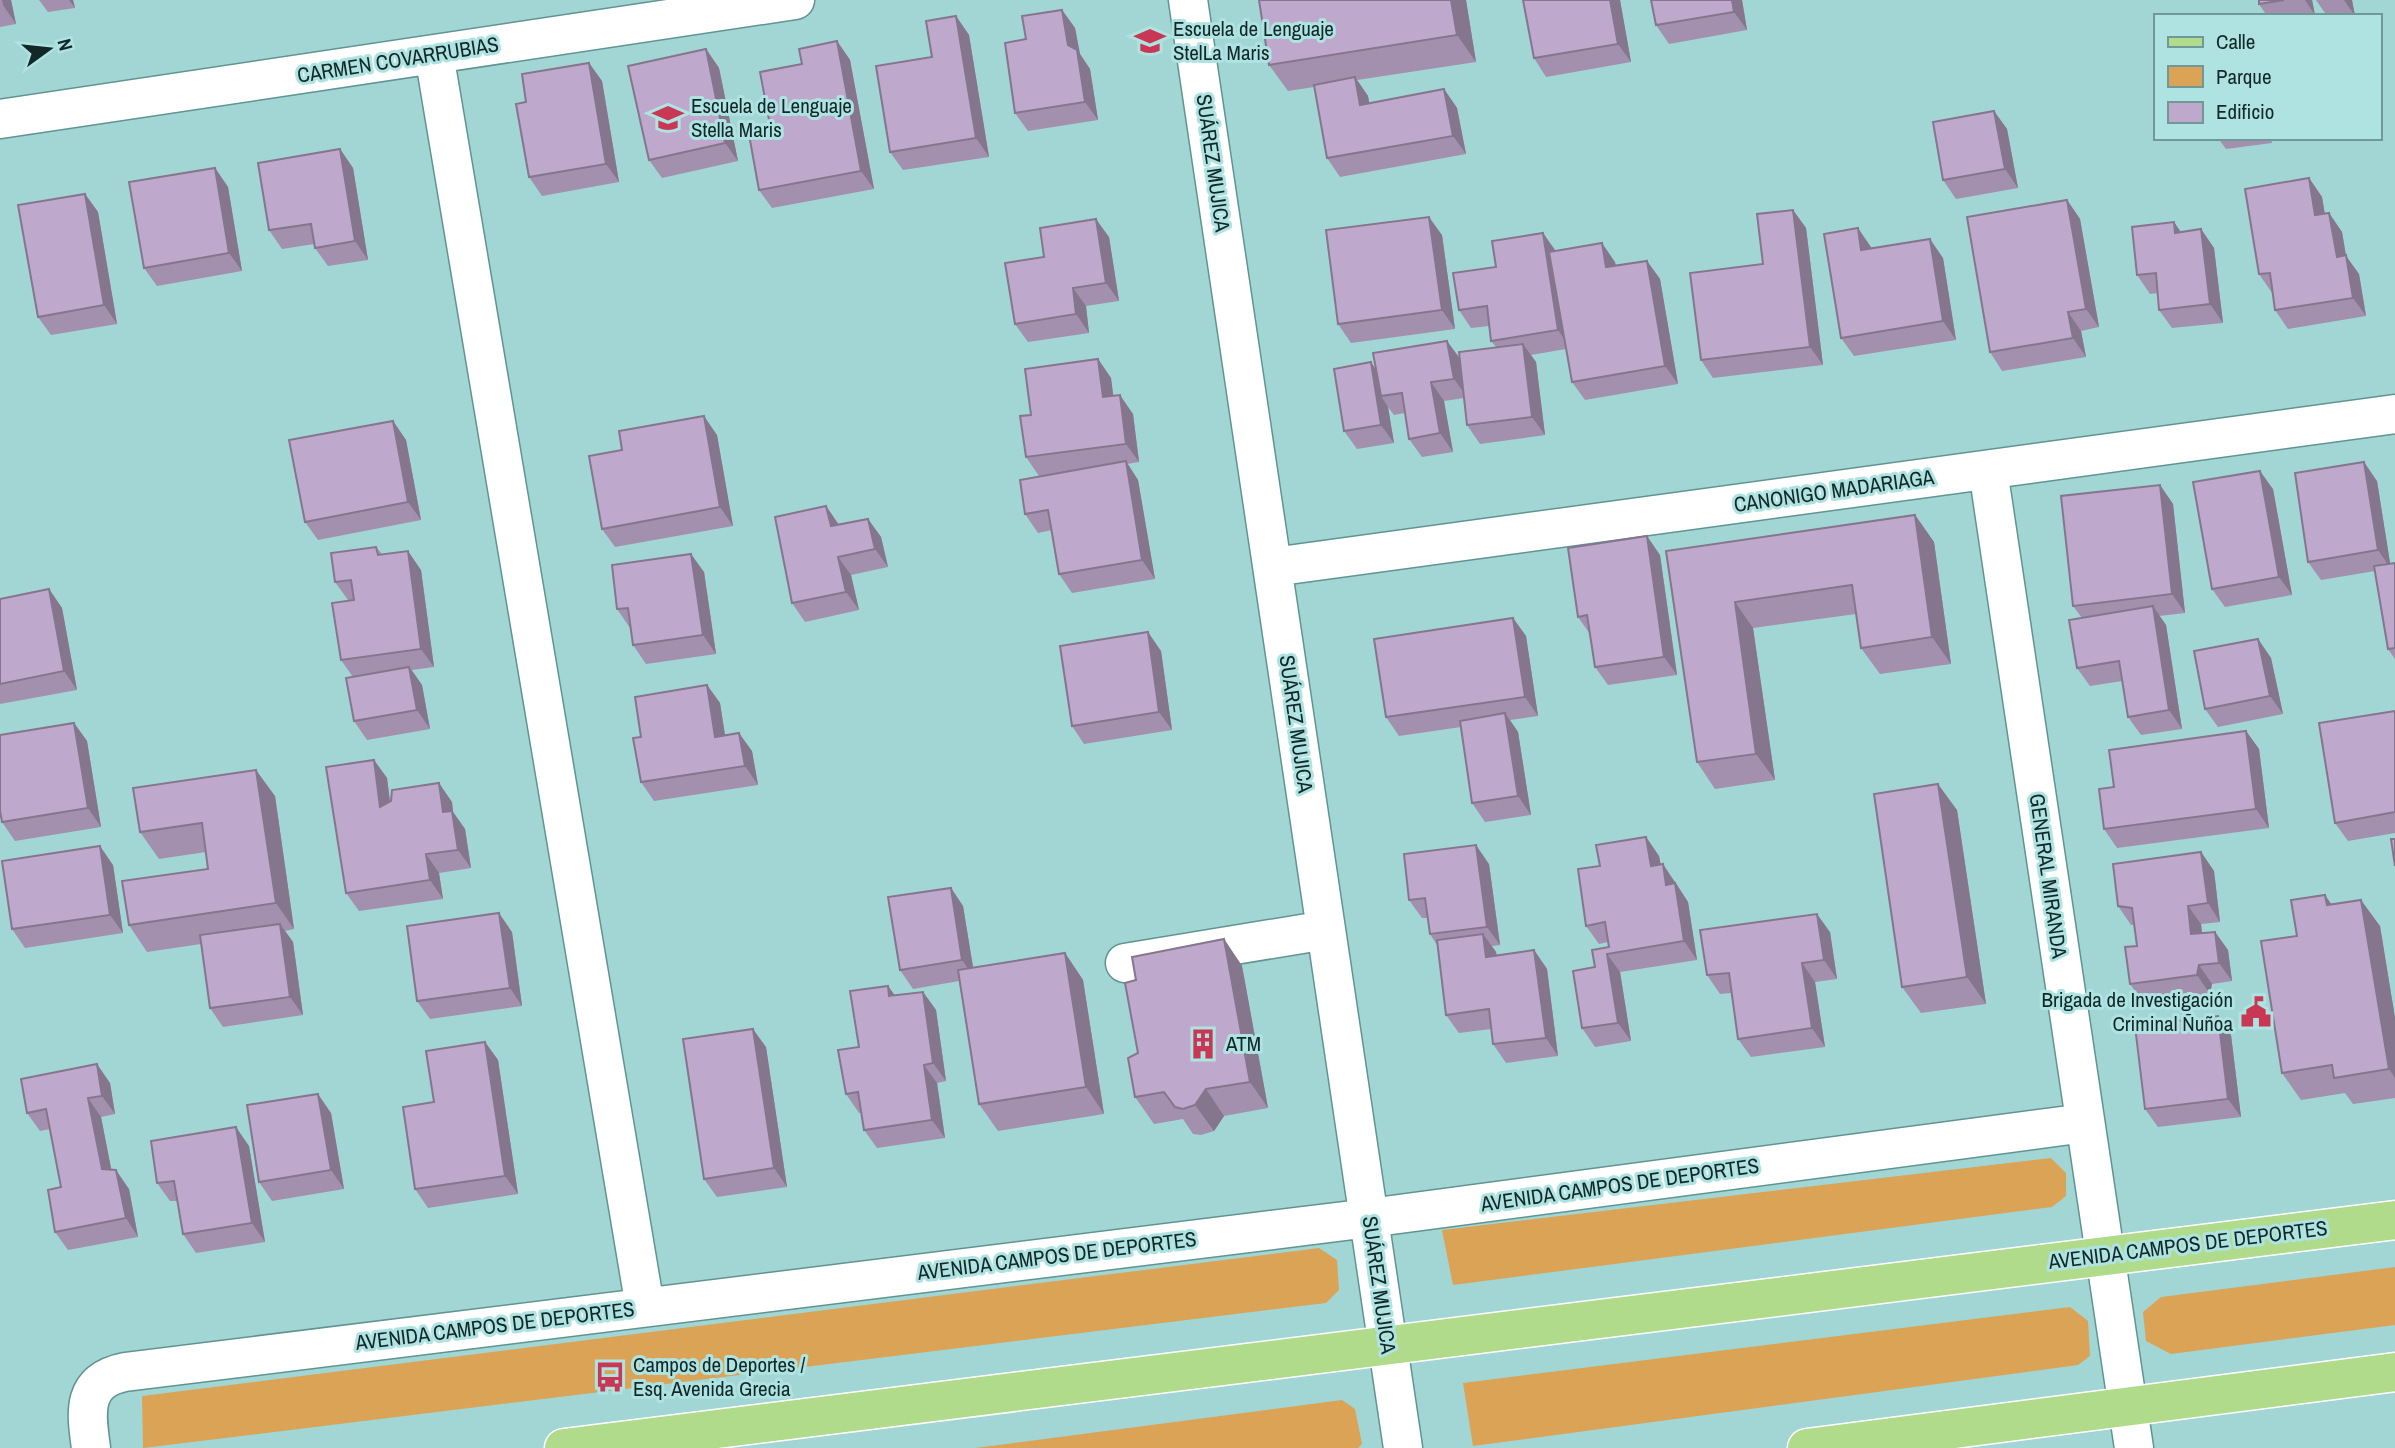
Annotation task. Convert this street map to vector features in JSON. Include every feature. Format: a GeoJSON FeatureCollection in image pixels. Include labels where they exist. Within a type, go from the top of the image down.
{"type":"FeatureCollection","features":[{"type":"Feature","properties":{"kind":"main road","name":"AVENIDA CAMPOS DE DEPORTES"},"geometry":{"type":"LineString","coordinates":[[564,1448],[2395,1220]]}},
{"type":"Feature","properties":{"kind":"main road"},"geometry":{"type":"LineString","coordinates":[[1807,1448],[2395,1372]]}},
{"type":"Feature","properties":{"kind":"street","name":"CARMEN COVARRUBIAS"},"geometry":{"type":"LineString","coordinates":[[0,120],[795,0]]}},
{"type":"Feature","properties":{"kind":"street","name":"SUÁREZ MUJICA"},"geometry":{"type":"LineString","coordinates":[[1188,0],[1403,1448]]}},
{"type":"Feature","properties":{"kind":"street"},"geometry":{"type":"LineString","coordinates":[[434,54],[645,1307]]}},
{"type":"Feature","properties":{"kind":"street","name":"CANONIGO MADARIAGA"},"geometry":{"type":"LineString","coordinates":[[1273,567],[2395,414]]}},
{"type":"Feature","properties":{"kind":"street","name":"GENERAL MIRANDA"},"geometry":{"type":"LineString","coordinates":[[1988,470],[2134,1448]]}},
{"type":"Feature","properties":{"kind":"street"},"geometry":{"type":"LineString","coordinates":[[1125,962],[1326,930]]}},
{"type":"Feature","properties":{"kind":"street","name":"AVENIDA CAMPOS DE DEPORTES"},"geometry":{"type":"LineString","coordinates":[[91,1448],[86,1412],[89,1399],[95,1388],[114,1374],[1369,1218],[2085,1123]]}},
{"type":"Feature","properties":{"kind":"green space"},"geometry":{"type":"Polygon","coordinates":[[[2051,1158],[2066,1173],[2066,1196],[2052,1207],[1453,1285],[1442,1230],[2051,1158]]]}},
{"type":"Feature","properties":{"kind":"green space"},"geometry":{"type":"Polygon","coordinates":[[[1319,1248],[1337,1260],[1339,1290],[1326,1303],[143,1448],[142,1396],[1319,1248]]]}},
{"type":"Feature","properties":{"kind":"green space"},"geometry":{"type":"Polygon","coordinates":[[[2395,1267],[2395,1325],[2171,1354],[2146,1341],[2143,1312],[2161,1297],[2395,1267]]]}},
{"type":"Feature","properties":{"kind":"green space"},"geometry":{"type":"Polygon","coordinates":[[[2070,1307],[2088,1321],[2090,1356],[2078,1365],[1473,1446],[1463,1383],[2070,1307]]]}},
{"type":"Feature","properties":{"kind":"green space"},"geometry":{"type":"Polygon","coordinates":[[[1342,1400],[1355,1409],[1362,1444],[1358,1448],[975,1448],[1342,1400]]]}},
{"type":"Feature","properties":{"kind":"building"},"geometry":{"type":"Polygon","coordinates":[[[1259,0],[1451,0],[1457,35],[1269,65],[1259,0]]]}},
{"type":"Feature","properties":{"kind":"building"},"geometry":{"type":"Polygon","coordinates":[[[1523,0],[1610,0],[1618,44],[1534,58],[1523,0]]]}},
{"type":"Feature","properties":{"kind":"building"},"geometry":{"type":"Polygon","coordinates":[[[1651,0],[1732,0],[1734,12],[1656,25],[1651,0]]]}},
{"type":"Feature","properties":{"kind":"building"},"geometry":{"type":"Polygon","coordinates":[[[2259,0],[2284,0],[2259,4],[2259,0]]]}},
{"type":"Feature","properties":{"kind":"building"},"geometry":{"type":"Polygon","coordinates":[[[1062,10],[1068,45],[1077,50],[1085,102],[1015,113],[1005,43],[1026,39],[1022,16],[1062,10]]]}},
{"type":"Feature","properties":{"kind":"building"},"geometry":{"type":"Polygon","coordinates":[[[956,16],[976,138],[890,152],[876,66],[932,57],[926,21],[956,16]]]}},
{"type":"Feature","properties":{"kind":"building"},"geometry":{"type":"Polygon","coordinates":[[[837,41],[861,171],[759,190],[748,129],[770,125],[760,72],[802,64],[799,49],[837,41]]]}},
{"type":"Feature","properties":{"kind":"building"},"geometry":{"type":"Polygon","coordinates":[[[706,49],[725,143],[649,160],[628,66],[706,49]]]}},
{"type":"Feature","properties":{"kind":"building"},"geometry":{"type":"Polygon","coordinates":[[[589,63],[606,164],[529,177],[516,104],[526,102],[522,74],[589,63]]]}},
{"type":"Feature","properties":{"kind":"building"},"geometry":{"type":"Polygon","coordinates":[[[1355,77],[1360,105],[1444,89],[1453,136],[1327,158],[1314,85],[1355,77]]]}},
{"type":"Feature","properties":{"kind":"building"},"geometry":{"type":"Polygon","coordinates":[[[1994,111],[2005,169],[1943,180],[1933,122],[1994,111]]]}},
{"type":"Feature","properties":{"kind":"building"},"geometry":{"type":"Polygon","coordinates":[[[340,149],[355,241],[315,248],[311,224],[269,230],[258,163],[340,149]]]}},
{"type":"Feature","properties":{"kind":"building"},"geometry":{"type":"Polygon","coordinates":[[[215,168],[229,253],[144,268],[129,182],[215,168]]]}},
{"type":"Feature","properties":{"kind":"building"},"geometry":{"type":"Polygon","coordinates":[[[2309,178],[2315,215],[2329,213],[2337,257],[2346,255],[2353,298],[2275,310],[2270,273],[2259,274],[2245,189],[2309,178]]]}},
{"type":"Feature","properties":{"kind":"building"},"geometry":{"type":"Polygon","coordinates":[[[85,194],[104,305],[38,317],[18,205],[85,194]]]}},
{"type":"Feature","properties":{"kind":"building"},"geometry":{"type":"Polygon","coordinates":[[[2067,200],[2086,309],[2068,312],[2073,338],[1990,352],[1967,217],[2067,200]]]}},
{"type":"Feature","properties":{"kind":"building"},"geometry":{"type":"Polygon","coordinates":[[[1793,210],[1810,347],[1701,360],[1690,273],[1763,264],[1757,214],[1793,210]]]}},
{"type":"Feature","properties":{"kind":"building"},"geometry":{"type":"Polygon","coordinates":[[[1429,217],[1442,310],[1338,324],[1326,230],[1429,217]]]}},
{"type":"Feature","properties":{"kind":"building"},"geometry":{"type":"Polygon","coordinates":[[[1096,219],[1106,283],[1073,288],[1076,314],[1015,324],[1005,263],[1044,257],[1040,228],[1096,219]]]}},
{"type":"Feature","properties":{"kind":"building"},"geometry":{"type":"Polygon","coordinates":[[[2174,222],[2175,233],[2201,229],[2210,304],[2159,310],[2156,273],[2137,275],[2132,227],[2174,222]]]}},
{"type":"Feature","properties":{"kind":"building"},"geometry":{"type":"Polygon","coordinates":[[[1858,228],[1861,250],[1930,239],[1943,321],[1841,338],[1824,234],[1858,228]]]}},
{"type":"Feature","properties":{"kind":"building"},"geometry":{"type":"Polygon","coordinates":[[[1543,233],[1558,330],[1491,341],[1487,306],[1459,310],[1453,273],[1496,267],[1492,241],[1543,233]]]}},
{"type":"Feature","properties":{"kind":"building"},"geometry":{"type":"Polygon","coordinates":[[[1602,243],[1606,267],[1647,261],[1665,366],[1572,382],[1549,252],[1602,243]]]}},
{"type":"Feature","properties":{"kind":"building"},"geometry":{"type":"Polygon","coordinates":[[[1447,341],[1454,379],[1431,382],[1440,433],[1409,439],[1402,393],[1381,396],[1373,353],[1447,341]]]}},
{"type":"Feature","properties":{"kind":"building"},"geometry":{"type":"Polygon","coordinates":[[[1523,344],[1532,417],[1467,425],[1459,352],[1523,344]]]}},
{"type":"Feature","properties":{"kind":"building"},"geometry":{"type":"Polygon","coordinates":[[[1098,359],[1103,397],[1120,395],[1126,444],[1026,457],[1020,416],[1031,415],[1025,369],[1098,359]]]}},
{"type":"Feature","properties":{"kind":"building"},"geometry":{"type":"Polygon","coordinates":[[[1371,362],[1381,425],[1344,431],[1334,369],[1371,362]]]}},
{"type":"Feature","properties":{"kind":"building"},"geometry":{"type":"Polygon","coordinates":[[[704,416],[720,507],[602,529],[589,456],[622,450],[619,431],[704,416]]]}},
{"type":"Feature","properties":{"kind":"building"},"geometry":{"type":"Polygon","coordinates":[[[393,421],[408,502],[305,522],[289,440],[393,421]]]}},
{"type":"Feature","properties":{"kind":"building"},"geometry":{"type":"Polygon","coordinates":[[[1126,461],[1142,560],[1059,574],[1048,510],[1025,514],[1020,480],[1126,461]]]}},
{"type":"Feature","properties":{"kind":"building"},"geometry":{"type":"Polygon","coordinates":[[[2364,462],[2378,550],[2308,562],[2295,473],[2364,462]]]}},
{"type":"Feature","properties":{"kind":"building"},"geometry":{"type":"Polygon","coordinates":[[[2260,471],[2279,577],[2212,589],[2193,482],[2260,471]]]}},
{"type":"Feature","properties":{"kind":"building"},"geometry":{"type":"Polygon","coordinates":[[[2160,485],[2172,594],[2073,606],[2061,496],[2160,485]]]}},
{"type":"Feature","properties":{"kind":"building"},"geometry":{"type":"Polygon","coordinates":[[[826,506],[831,526],[868,519],[875,549],[838,557],[846,592],[792,603],[775,517],[826,506]]]}},
{"type":"Feature","properties":{"kind":"building"},"geometry":{"type":"Polygon","coordinates":[[[1915,515],[1932,637],[1861,648],[1852,585],[1735,602],[1756,754],[1697,762],[1666,551],[1915,515]]]}},
{"type":"Feature","properties":{"kind":"building"},"geometry":{"type":"Polygon","coordinates":[[[1647,536],[1664,657],[1595,667],[1587,615],[1578,617],[1568,548],[1647,536]]]}},
{"type":"Feature","properties":{"kind":"building"},"geometry":{"type":"Polygon","coordinates":[[[376,547],[378,555],[408,551],[421,649],[341,660],[332,603],[354,600],[351,580],[335,582],[331,553],[376,547]]]}},
{"type":"Feature","properties":{"kind":"building"},"geometry":{"type":"Polygon","coordinates":[[[691,554],[703,635],[633,645],[628,608],[617,609],[612,565],[691,554]]]}},
{"type":"Feature","properties":{"kind":"building"},"geometry":{"type":"Polygon","coordinates":[[[2395,563],[2395,648],[2388,649],[2374,566],[2395,563]]]}},
{"type":"Feature","properties":{"kind":"building"},"geometry":{"type":"Polygon","coordinates":[[[49,589],[64,671],[0,684],[0,599],[49,589]]]}},
{"type":"Feature","properties":{"kind":"building"},"geometry":{"type":"Polygon","coordinates":[[[2153,606],[2169,710],[2128,717],[2119,661],[2077,668],[2069,620],[2153,606]]]}},
{"type":"Feature","properties":{"kind":"building"},"geometry":{"type":"Polygon","coordinates":[[[1513,618],[1525,697],[1386,717],[1374,639],[1513,618]]]}},
{"type":"Feature","properties":{"kind":"building"},"geometry":{"type":"Polygon","coordinates":[[[1148,632],[1159,712],[1072,726],[1060,646],[1148,632]]]}},
{"type":"Feature","properties":{"kind":"building"},"geometry":{"type":"Polygon","coordinates":[[[2258,639],[2270,696],[2205,709],[2194,651],[2258,639]]]}},
{"type":"Feature","properties":{"kind":"building"},"geometry":{"type":"Polygon","coordinates":[[[409,667],[417,710],[354,721],[346,678],[409,667]]]}},
{"type":"Feature","properties":{"kind":"building"},"geometry":{"type":"Polygon","coordinates":[[[707,685],[715,737],[739,733],[745,766],[641,782],[633,738],[641,737],[635,697],[707,685]]]}},
{"type":"Feature","properties":{"kind":"building"},"geometry":{"type":"Polygon","coordinates":[[[2395,711],[2395,812],[2335,823],[2319,723],[2395,711]]]}},
{"type":"Feature","properties":{"kind":"building"},"geometry":{"type":"Polygon","coordinates":[[[1505,713],[1518,796],[1472,803],[1460,721],[1505,713]]]}},
{"type":"Feature","properties":{"kind":"building"},"geometry":{"type":"Polygon","coordinates":[[[74,723],[88,808],[2,822],[0,735],[74,723]]]}},
{"type":"Feature","properties":{"kind":"building"},"geometry":{"type":"Polygon","coordinates":[[[2246,731],[2256,809],[2104,829],[2099,789],[2114,787],[2109,750],[2246,731]]]}},
{"type":"Feature","properties":{"kind":"building"},"geometry":{"type":"Polygon","coordinates":[[[374,760],[380,807],[391,801],[392,790],[439,783],[443,812],[452,811],[458,850],[426,854],[430,880],[346,893],[326,767],[374,760]]]}},
{"type":"Feature","properties":{"kind":"building"},"geometry":{"type":"Polygon","coordinates":[[[256,770],[276,903],[129,925],[122,881],[208,869],[202,823],[140,832],[133,788],[256,770]]]}},
{"type":"Feature","properties":{"kind":"building"},"geometry":{"type":"Polygon","coordinates":[[[1938,784],[1967,977],[1902,987],[1874,794],[1938,784]]]}},
{"type":"Feature","properties":{"kind":"building"},"geometry":{"type":"Polygon","coordinates":[[[1646,837],[1651,866],[1663,864],[1666,885],[1675,883],[1684,941],[1607,954],[1618,1023],[1582,1028],[1573,971],[1595,967],[1592,950],[1609,947],[1605,922],[1586,926],[1578,869],[1600,866],[1596,845],[1646,837]]]}},
{"type":"Feature","properties":{"kind":"building"},"geometry":{"type":"Polygon","coordinates":[[[2391,839],[2395,839],[2395,866],[2391,839]]]}},
{"type":"Feature","properties":{"kind":"building"},"geometry":{"type":"Polygon","coordinates":[[[1476,845],[1487,927],[1430,934],[1425,898],[1409,900],[1404,854],[1476,845]]]}},
{"type":"Feature","properties":{"kind":"building"},"geometry":{"type":"Polygon","coordinates":[[[100,846],[110,915],[12,929],[2,861],[100,846]]]}},
{"type":"Feature","properties":{"kind":"building"},"geometry":{"type":"Polygon","coordinates":[[[2201,852],[2208,903],[2188,906],[2191,934],[2215,932],[2219,963],[2199,965],[2197,975],[2130,984],[2125,947],[2137,946],[2132,908],[2118,906],[2113,864],[2201,852]]]}},
{"type":"Feature","properties":{"kind":"building"},"geometry":{"type":"Polygon","coordinates":[[[951,888],[962,960],[900,970],[888,897],[951,888]]]}},
{"type":"Feature","properties":{"kind":"building"},"geometry":{"type":"Polygon","coordinates":[[[2325,895],[2327,905],[2361,900],[2389,1069],[2334,1078],[2332,1065],[2282,1073],[2261,941],[2297,936],[2291,900],[2325,895]]]}},
{"type":"Feature","properties":{"kind":"building"},"geometry":{"type":"Polygon","coordinates":[[[499,913],[510,988],[417,1001],[407,926],[499,913]]]}},
{"type":"Feature","properties":{"kind":"building"},"geometry":{"type":"Polygon","coordinates":[[[1817,914],[1824,960],[1802,963],[1812,1028],[1738,1039],[1729,973],[1707,975],[1700,930],[1817,914]]]}},
{"type":"Feature","properties":{"kind":"building"},"geometry":{"type":"Polygon","coordinates":[[[280,924],[290,997],[210,1008],[200,935],[280,924]]]}},
{"type":"Feature","properties":{"kind":"building"},"geometry":{"type":"Polygon","coordinates":[[[1483,934],[1486,957],[1534,950],[1546,1038],[1493,1044],[1489,1009],[1446,1015],[1437,940],[1483,934]]]}},
{"type":"Feature","properties":{"kind":"building","name":"ATM"},"geometry":{"type":"Polygon","coordinates":[[[1224,939],[1250,1082],[1206,1089],[1195,1105],[1183,1109],[1175,1107],[1164,1092],[1135,1097],[1128,1058],[1138,1053],[1125,983],[1136,980],[1132,957],[1224,939]]]}},
{"type":"Feature","properties":{"kind":"building"},"geometry":{"type":"Polygon","coordinates":[[[1065,953],[1086,1087],[979,1104],[958,970],[1065,953]]]}},
{"type":"Feature","properties":{"kind":"building"},"geometry":{"type":"Polygon","coordinates":[[[888,986],[889,996],[923,992],[933,1063],[924,1065],[932,1120],[864,1130],[858,1092],[846,1094],[838,1050],[859,1047],[850,991],[888,986]]]}},
{"type":"Feature","properties":{"kind":"building"},"geometry":{"type":"Polygon","coordinates":[[[2218,1016],[2228,1099],[2145,1109],[2135,1026],[2218,1016]]]}},
{"type":"Feature","properties":{"kind":"building"},"geometry":{"type":"Polygon","coordinates":[[[753,1029],[774,1168],[704,1179],[683,1039],[753,1029]]]}},
{"type":"Feature","properties":{"kind":"building"},"geometry":{"type":"Polygon","coordinates":[[[485,1042],[505,1176],[415,1189],[403,1107],[434,1102],[426,1051],[485,1042]]]}},
{"type":"Feature","properties":{"kind":"building"},"geometry":{"type":"Polygon","coordinates":[[[97,1064],[102,1096],[88,1098],[102,1169],[116,1170],[126,1218],[55,1232],[48,1190],[61,1187],[46,1109],[27,1113],[21,1079],[97,1064]]]}},
{"type":"Feature","properties":{"kind":"building"},"geometry":{"type":"Polygon","coordinates":[[[318,1094],[331,1170],[259,1182],[247,1105],[318,1094]]]}},
{"type":"Feature","properties":{"kind":"building"},"geometry":{"type":"Polygon","coordinates":[[[236,1127],[252,1223],[183,1234],[174,1181],[157,1183],[151,1141],[236,1127]]]}},
{"type":"Feature","properties":{"kind":"place","name":"Escuela de Lenguaje StelLa Maris"},"geometry":{"type":"Point","coordinates":[1150,41]}},
{"type":"Feature","properties":{"kind":"place","name":"Escuela de Lenguaje Stella Maris"},"geometry":{"type":"Point","coordinates":[668,118]}},
{"type":"Feature","properties":{"kind":"place","name":"Brigada de Investigación Criminal Ñuñoa"},"geometry":{"type":"Point","coordinates":[2256,1012]}},
{"type":"Feature","properties":{"kind":"place","name":"ATM"},"geometry":{"type":"Point","coordinates":[1203,1044]}},
{"type":"Feature","properties":{"kind":"place","name":"Campos de Deportes / Esq. Avenida Grecia"},"geometry":{"type":"Point","coordinates":[610,1377]}}]}
